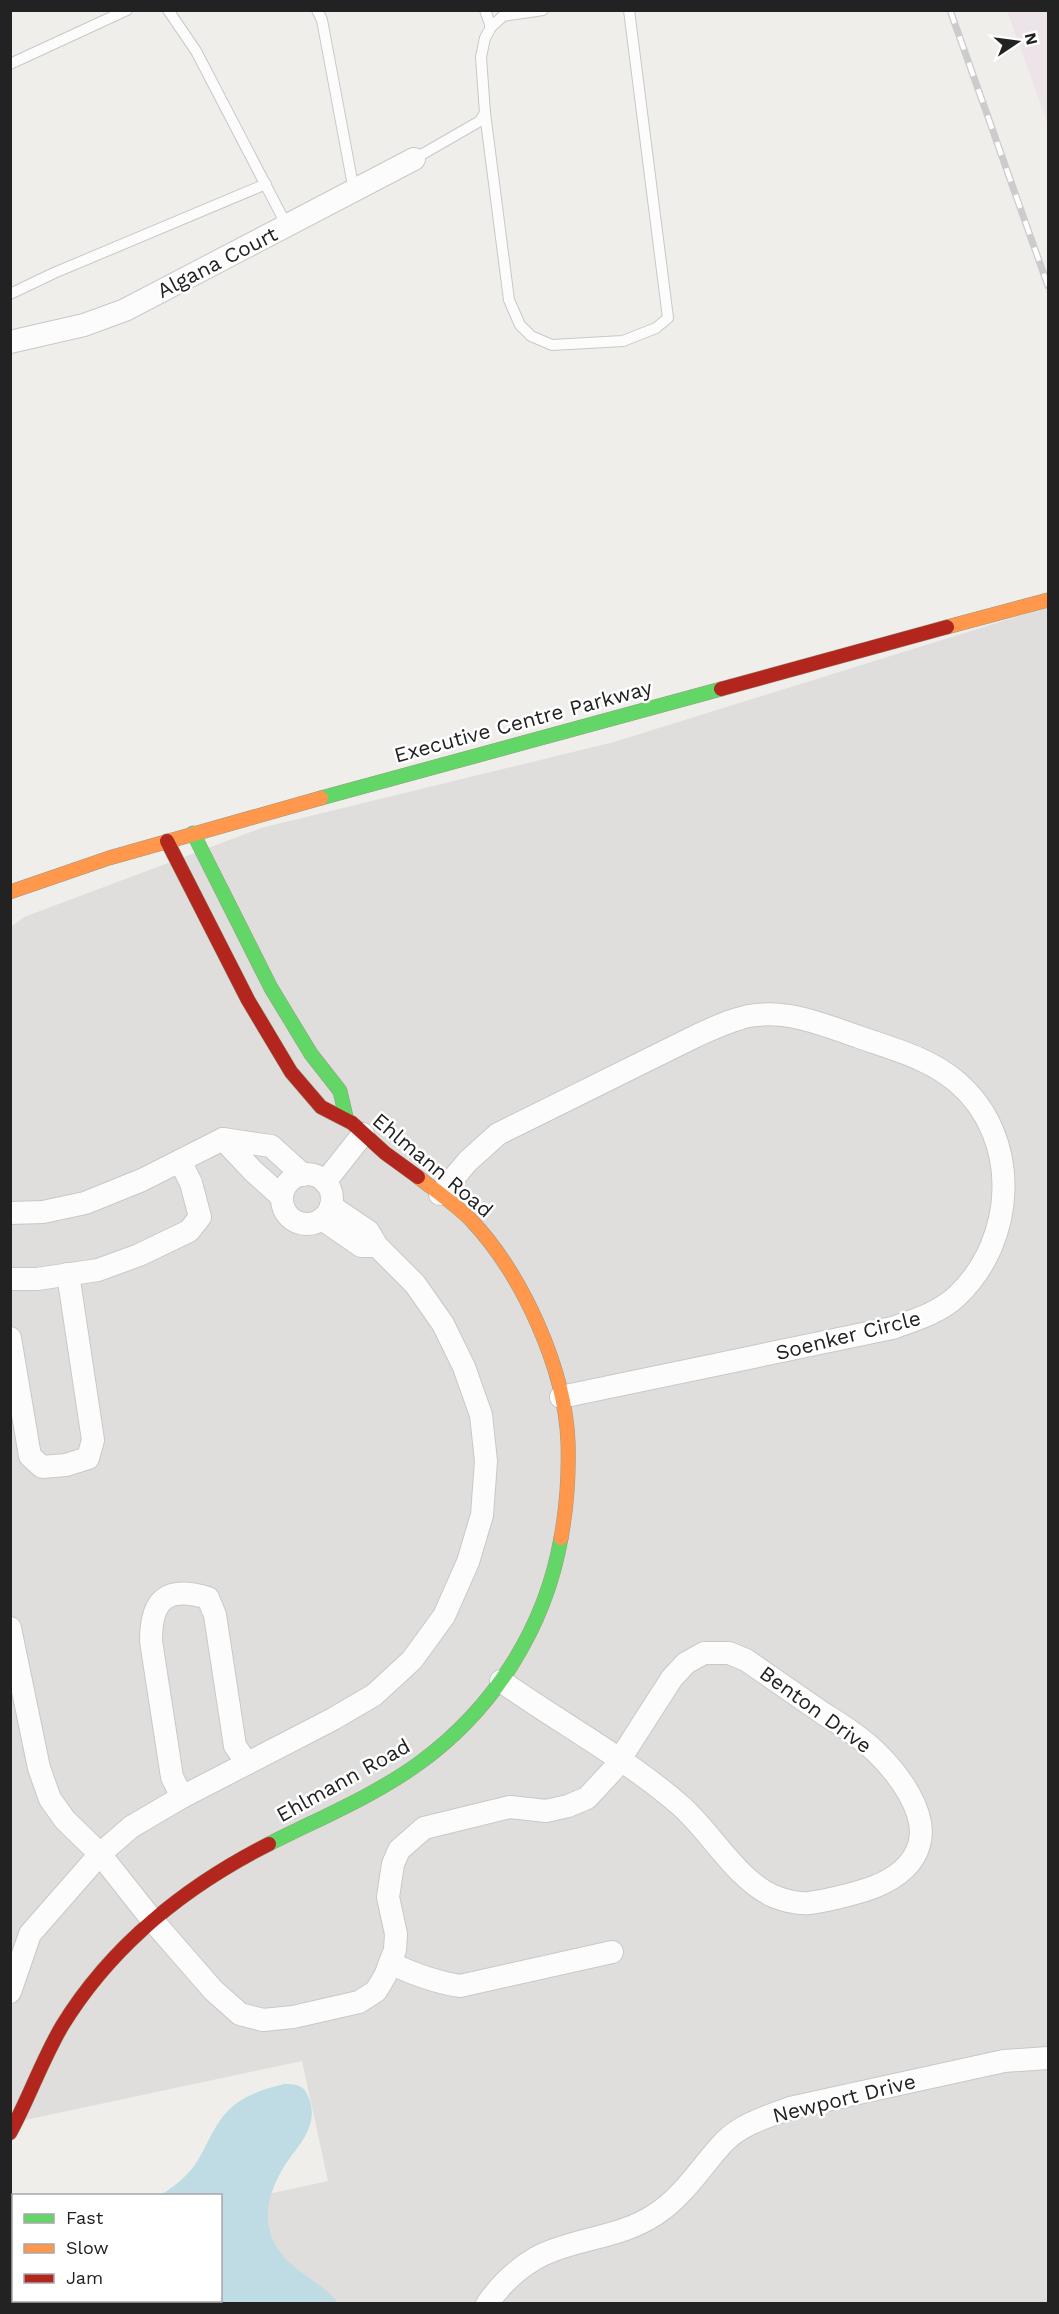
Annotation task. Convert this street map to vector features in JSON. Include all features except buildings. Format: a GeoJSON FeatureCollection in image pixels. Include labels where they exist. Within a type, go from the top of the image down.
{"type":"FeatureCollection","features":[{"type":"Feature","properties":{"kind":"street","name":"Algana Court"},"geometry":{"type":"LineString","coordinates":[[10,342],[84,325],[125,310],[414,159]]}},
{"type":"Feature","properties":{"kind":"street","name":"Executive Centre Parkway"},"geometry":{"type":"LineString","coordinates":[[10,892],[109,858],[193,833],[1048,600]]}},
{"type":"Feature","properties":{"kind":"street","name":"Ehlmann Road"},"geometry":{"type":"LineString","coordinates":[[193,833],[276,998],[311,1054],[340,1091],[345,1117]]}},
{"type":"Feature","properties":{"kind":"street","name":"Ehlmann Road"},"geometry":{"type":"LineString","coordinates":[[10,2133],[28,2100],[52,2045],[80,1999],[109,1963],[153,1921],[195,1886],[236,1860],[390,1782],[421,1762],[474,1714],[520,1656],[553,1581],[564,1538],[569,1482],[568,1445],[561,1397],[552,1362],[537,1322],[517,1285],[491,1244],[461,1211],[363,1134],[345,1117],[322,1110],[290,1072],[248,1002],[167,841]]}},
{"type":"Feature","properties":{"kind":"street","name":"Soenker Circle"},"geometry":{"type":"LineString","coordinates":[[440,1194],[468,1161],[498,1134],[694,1037],[722,1024],[749,1016],[778,1014],[810,1020],[914,1056],[958,1083],[981,1110],[994,1134],[1002,1166],[1004,1190],[1001,1220],[990,1252],[976,1275],[955,1298],[928,1316],[892,1328],[561,1397]]}},
{"type":"Feature","properties":{"kind":"street"},"geometry":{"type":"LineString","coordinates":[[325,1182],[363,1134]]}},
{"type":"Feature","properties":{"kind":"street"},"geometry":{"type":"LineString","coordinates":[[10,1213],[43,1212],[85,1203],[180,1161],[223,1139],[271,1146],[291,1185],[286,1212],[298,1223],[307,1224],[326,1212],[332,1197],[325,1182],[318,1177],[291,1185],[253,1171],[223,1139]]}},
{"type":"Feature","properties":{"kind":"street"},"geometry":{"type":"LineString","coordinates":[[10,1279],[37,1279],[98,1270],[139,1255],[189,1231],[200,1217],[190,1183],[180,1161]]}},
{"type":"Feature","properties":{"kind":"street"},"geometry":{"type":"LineString","coordinates":[[10,1992],[30,1934],[100,1854],[131,1827],[182,1797],[333,1719],[374,1695],[412,1660],[444,1616],[468,1562],[482,1515],[486,1461],[481,1415],[464,1367],[443,1324],[415,1284],[377,1246],[368,1231],[326,1212]]}},
{"type":"Feature","properties":{"kind":"street"},"geometry":{"type":"LineString","coordinates":[[10,1338],[30,1456],[42,1467],[66,1465],[88,1458],[93,1440],[68,1274]]}},
{"type":"Feature","properties":{"kind":"street"},"geometry":{"type":"LineString","coordinates":[[182,1797],[172,1778],[151,1641],[151,1621],[158,1604],[172,1595],[192,1593],[208,1598],[215,1615],[235,1746],[247,1763]]}},
{"type":"Feature","properties":{"kind":"street","name":"Benton Drive"},"geometry":{"type":"LineString","coordinates":[[10,1628],[41,1778],[50,1799],[65,1820],[100,1854],[153,1921],[213,1990],[240,2014],[263,2020],[293,2017],[359,2002],[376,1990],[395,1950],[396,1934],[388,1897],[389,1879],[399,1850],[424,1828],[510,1807],[546,1811],[568,1806],[587,1798],[599,1788],[619,1760],[672,1678],[686,1664],[704,1653],[729,1653],[746,1660],[876,1751],[914,1802],[922,1838],[917,1852],[911,1862],[890,1880],[873,1887],[808,1903],[789,1901],[758,1887],[679,1804],[619,1760],[501,1681]]}},
{"type":"Feature","properties":{"kind":"street"},"geometry":{"type":"LineString","coordinates":[[390,1963],[415,1975],[459,1986],[612,1952]]}},
{"type":"Feature","properties":{"kind":"street","name":"Newport Drive"},"geometry":{"type":"LineString","coordinates":[[487,2304],[496,2291],[522,2267],[552,2250],[633,2228],[658,2213],[678,2195],[727,2139],[758,2120],[790,2109],[1004,2061],[1048,2058]]}},
{"type":"Feature","properties":{"kind":"lane"},"geometry":{"type":"LineString","coordinates":[[10,64],[128,10]]}},
{"type":"Feature","properties":{"kind":"lane"},"geometry":{"type":"LineString","coordinates":[[168,10],[196,51],[287,226]]}},
{"type":"Feature","properties":{"kind":"lane"},"geometry":{"type":"LineString","coordinates":[[317,10],[322,20],[354,191]]}},
{"type":"Feature","properties":{"kind":"lane"},"geometry":{"type":"LineString","coordinates":[[485,10],[491,27]]}},
{"type":"Feature","properties":{"kind":"lane"},"geometry":{"type":"LineString","coordinates":[[543,10],[503,16],[491,27],[485,38],[481,57],[484,113],[509,300],[520,325],[531,336],[552,345],[623,341],[656,328],[668,318],[629,10]]}},
{"type":"Feature","properties":{"kind":"lane"},"geometry":{"type":"LineString","coordinates":[[414,159],[480,121],[484,113]]}},
{"type":"Feature","properties":{"kind":"lane"},"geometry":{"type":"LineString","coordinates":[[10,294],[54,273],[266,184]]}},
{"type":"Feature","properties":{"kind":"shaded area"},"geometry":{"type":"Polygon","coordinates":[[[1007,11],[1048,11],[1048,125],[1007,11]]]}},
{"type":"Feature","properties":{"kind":"shaded area"},"geometry":{"type":"Polygon","coordinates":[[[1048,607],[1048,2303],[22,2303],[222,2302],[222,2204],[328,2181],[302,2061],[11,2123],[11,927],[24,917],[261,828],[614,742],[1048,607]]]}},
{"type":"Feature","properties":{"kind":"water"},"geometry":{"type":"Polygon","coordinates":[[[284,2084],[296,2085],[305,2090],[312,2109],[305,2137],[282,2170],[272,2192],[268,2208],[270,2232],[282,2255],[338,2303],[79,2304],[74,2302],[222,2302],[222,2194],[162,2194],[190,2171],[224,2115],[242,2099],[284,2084]]]}},
{"type":"Feature","properties":{"kind":"railway"},"geometry":{"type":"LineString","coordinates":[[950,10],[1048,286]]}},
{"type":"Feature","properties":{"kind":"traffic: fast"},"geometry":{"type":"LineString","coordinates":[[321,798],[721,689]]}},
{"type":"Feature","properties":{"kind":"traffic: fast"},"geometry":{"type":"LineString","coordinates":[[193,833],[271,988],[311,1054],[340,1091],[346,1117]]}},
{"type":"Feature","properties":{"kind":"traffic: fast"},"geometry":{"type":"LineString","coordinates":[[269,1844],[364,1797],[400,1776],[445,1743],[470,1719],[512,1665],[528,1635],[553,1572],[561,1538]]}},
{"type":"Feature","properties":{"kind":"traffic: slow"},"geometry":{"type":"LineString","coordinates":[[947,627],[1048,600]]}},
{"type":"Feature","properties":{"kind":"traffic: slow"},"geometry":{"type":"LineString","coordinates":[[10,892],[109,858],[321,798]]}},
{"type":"Feature","properties":{"kind":"traffic: slow"},"geometry":{"type":"LineString","coordinates":[[418,1177],[465,1214],[490,1242],[523,1294],[538,1324],[559,1384],[565,1413],[568,1466],[561,1538]]}},
{"type":"Feature","properties":{"kind":"traffic: jam"},"geometry":{"type":"LineString","coordinates":[[721,689],[947,627]]}},
{"type":"Feature","properties":{"kind":"traffic: jam"},"geometry":{"type":"LineString","coordinates":[[167,841],[248,1000],[291,1072],[321,1107],[352,1123],[385,1153],[418,1177]]}},
{"type":"Feature","properties":{"kind":"traffic: jam"},"geometry":{"type":"LineString","coordinates":[[10,2133],[62,2026],[103,1970],[127,1944],[180,1899],[238,1861],[269,1844]]}}]}
